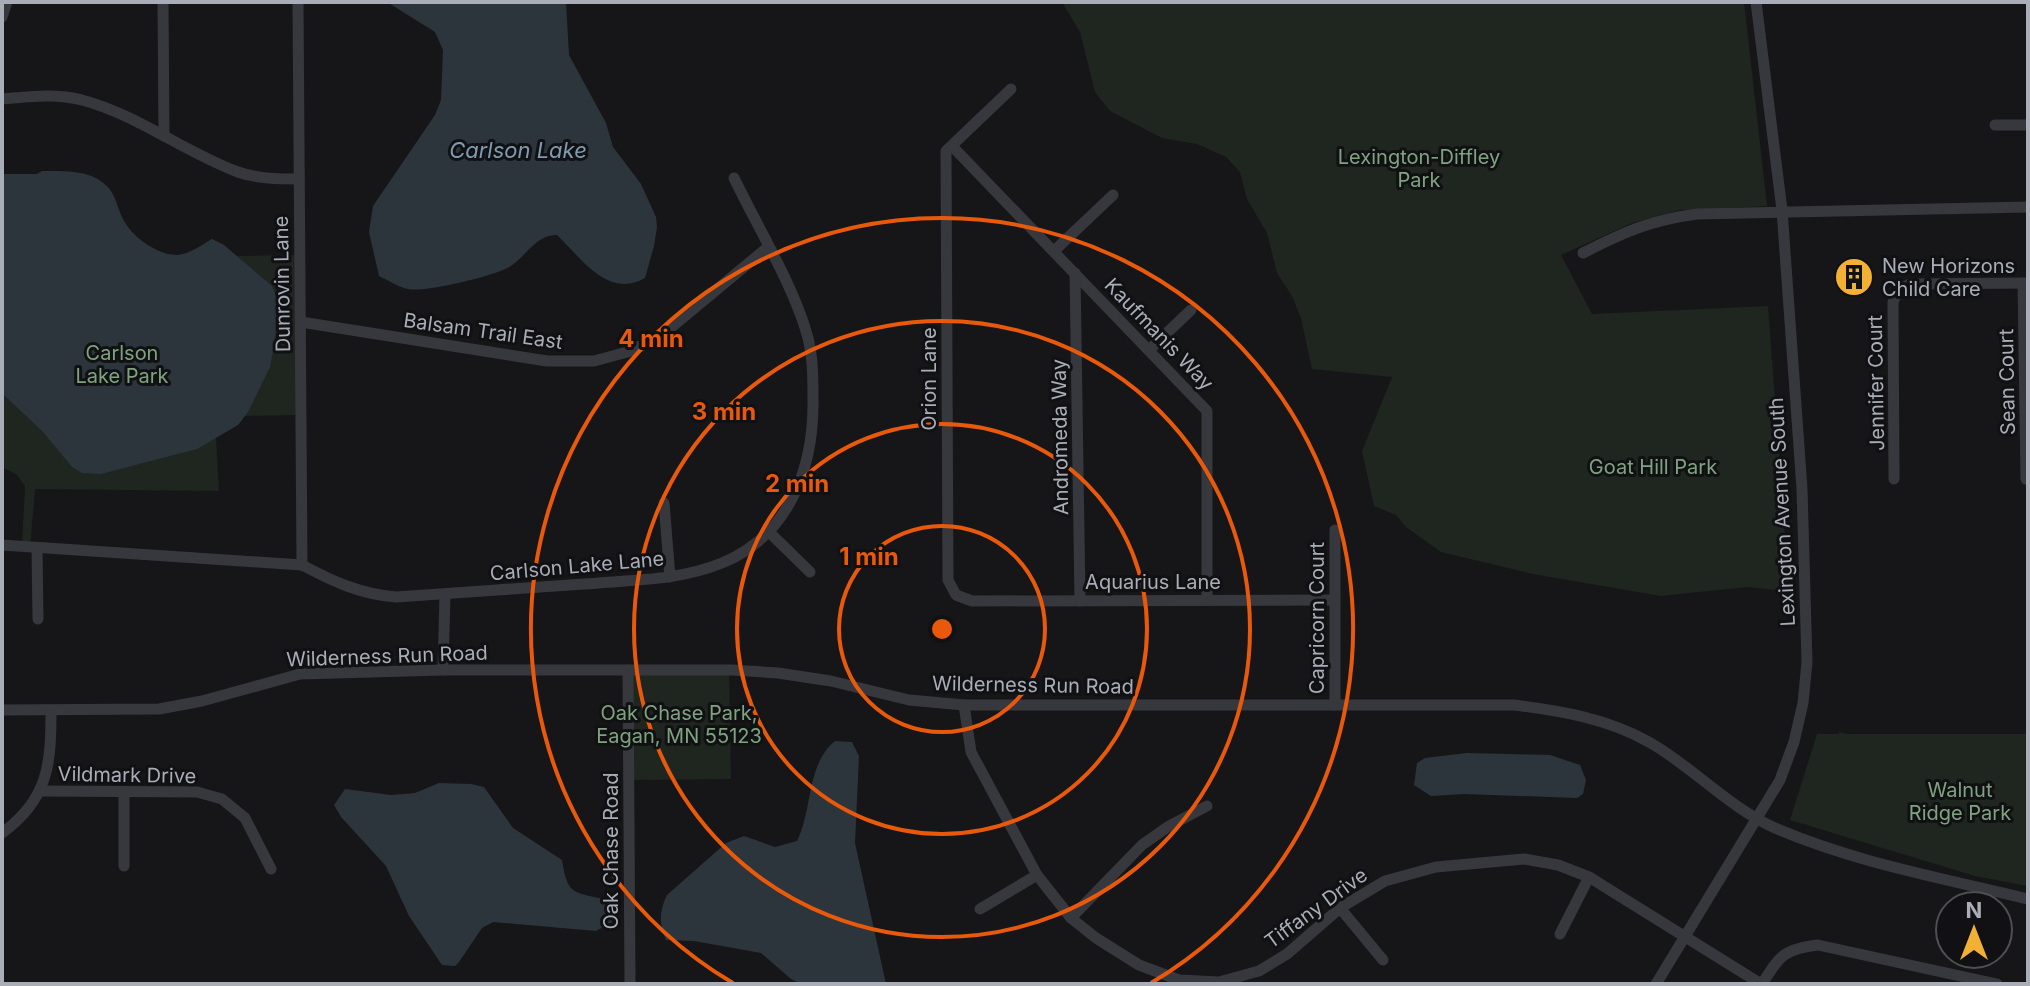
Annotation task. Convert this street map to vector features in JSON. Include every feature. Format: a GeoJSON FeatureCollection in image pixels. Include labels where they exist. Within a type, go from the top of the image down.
{"type":"FeatureCollection","features":[{"type":"Feature","properties":{"kind":"street"},"geometry":{"type":"LineString","coordinates":[[2,17],[7,2]]}},
{"type":"Feature","properties":{"kind":"street"},"geometry":{"type":"LineString","coordinates":[[163,2],[164,136]]}},
{"type":"Feature","properties":{"kind":"street","name":"Dunrovin Lane"},"geometry":{"type":"LineString","coordinates":[[298,2],[302,565]]}},
{"type":"Feature","properties":{"kind":"street","name":"Lexington Avenue South"},"geometry":{"type":"LineString","coordinates":[[1656,984],[1780,780],[1794,742],[1803,703],[1807,662],[1802,489],[1782,210],[1756,2]]}},
{"type":"Feature","properties":{"kind":"street"},"geometry":{"type":"LineString","coordinates":[[952,146],[1011,89]]}},
{"type":"Feature","properties":{"kind":"street"},"geometry":{"type":"LineString","coordinates":[[2,99],[39,95],[78,99],[115,111],[239,172],[268,178],[299,179]]}},
{"type":"Feature","properties":{"kind":"street"},"geometry":{"type":"LineString","coordinates":[[1995,125],[2028,125]]}},
{"type":"Feature","properties":{"kind":"street","name":"Kaufmanis Way"},"geometry":{"type":"LineString","coordinates":[[952,146],[1207,411],[1207,600]]}},
{"type":"Feature","properties":{"kind":"street","name":"Orion Lane"},"geometry":{"type":"LineString","coordinates":[[952,146],[946,151],[948,580],[956,595],[972,601]]}},
{"type":"Feature","properties":{"kind":"street","name":"Carlson Lake Lane"},"geometry":{"type":"LineString","coordinates":[[2,545],[302,565],[343,587],[369,595],[396,597],[670,577],[725,562],[748,549],[790,504],[803,479],[811,450],[813,421],[813,369],[808,339],[799,313],[734,178]]}},
{"type":"Feature","properties":{"kind":"street"},"geometry":{"type":"LineString","coordinates":[[1054,251],[1113,195]]}},
{"type":"Feature","properties":{"kind":"street"},"geometry":{"type":"LineString","coordinates":[[1583,253],[1629,230],[1660,219],[1697,214],[2028,207]]}},
{"type":"Feature","properties":{"kind":"street","name":"Balsam Trail East"},"geometry":{"type":"LineString","coordinates":[[301,322],[547,361],[594,361],[631,351],[662,335],[768,247]]}},
{"type":"Feature","properties":{"kind":"street","name":"Andromeda Way"},"geometry":{"type":"LineString","coordinates":[[1075,273],[1080,601]]}},
{"type":"Feature","properties":{"kind":"street","name":"Jennifer Court"},"geometry":{"type":"LineString","coordinates":[[1894,479],[1893,302],[1899,289],[1910,284],[2026,283]]}},
{"type":"Feature","properties":{"kind":"street","name":"Sean Court"},"geometry":{"type":"LineString","coordinates":[[2026,283],[2026,479]]}},
{"type":"Feature","properties":{"kind":"street"},"geometry":{"type":"LineString","coordinates":[[1149,350],[1191,310]]}},
{"type":"Feature","properties":{"kind":"street"},"geometry":{"type":"LineString","coordinates":[[664,503],[670,577]]}},
{"type":"Feature","properties":{"kind":"street","name":"Capricorn Court"},"geometry":{"type":"LineString","coordinates":[[1335,530],[1335,705]]}},
{"type":"Feature","properties":{"kind":"street"},"geometry":{"type":"LineString","coordinates":[[768,531],[810,572]]}},
{"type":"Feature","properties":{"kind":"street"},"geometry":{"type":"LineString","coordinates":[[37,549],[38,619]]}},
{"type":"Feature","properties":{"kind":"street"},"geometry":{"type":"LineString","coordinates":[[443,670],[445,594]]}},
{"type":"Feature","properties":{"kind":"street","name":"Aquarius Lane"},"geometry":{"type":"LineString","coordinates":[[972,601],[1335,600]]}},
{"type":"Feature","properties":{"kind":"street","name":"Wilderness Run Road"},"geometry":{"type":"LineString","coordinates":[[2,710],[159,709],[202,701],[300,674],[443,670],[732,670],[778,673],[831,681],[909,700],[964,705],[1514,705],[1576,713],[1611,724],[1650,742],[1758,819],[1840,853],[2028,899]]}},
{"type":"Feature","properties":{"kind":"street","name":"Oak Chase Road"},"geometry":{"type":"LineString","coordinates":[[628,670],[630,984]]}},
{"type":"Feature","properties":{"kind":"street","name":"Tiffany Drive"},"geometry":{"type":"LineString","coordinates":[[964,705],[971,752],[1037,875],[1071,918],[1096,938],[1139,965],[1179,982],[1219,982],[1259,971],[1287,954],[1340,908],[1385,881],[1436,867],[1524,859],[1558,865],[1589,877],[1762,984]]}},
{"type":"Feature","properties":{"kind":"street"},"geometry":{"type":"LineString","coordinates":[[2,833],[16,823],[40,791],[51,757],[51,710]]}},
{"type":"Feature","properties":{"kind":"street","name":"Vildmark Drive"},"geometry":{"type":"LineString","coordinates":[[40,791],[197,792],[222,799],[245,818],[271,869]]}},
{"type":"Feature","properties":{"kind":"street"},"geometry":{"type":"LineString","coordinates":[[124,792],[124,866]]}},
{"type":"Feature","properties":{"kind":"street"},"geometry":{"type":"LineString","coordinates":[[1071,918],[1142,845],[1169,826],[1207,806]]}},
{"type":"Feature","properties":{"kind":"street"},"geometry":{"type":"LineString","coordinates":[[980,909],[1037,875]]}},
{"type":"Feature","properties":{"kind":"street"},"geometry":{"type":"LineString","coordinates":[[1560,934],[1589,877]]}},
{"type":"Feature","properties":{"kind":"street"},"geometry":{"type":"LineString","coordinates":[[1340,908],[1383,960]]}},
{"type":"Feature","properties":{"kind":"street"},"geometry":{"type":"LineString","coordinates":[[1762,984],[1780,956],[1801,947],[1818,945],[1997,984]]}},
{"type":"Feature","properties":{"kind":"green space","name":"Lexington-Diffley Park"},"geometry":{"type":"Polygon","coordinates":[[[1062,2],[1744,2],[1767,206],[1680,210],[1632,223],[1561,255],[1592,314],[1768,306],[1789,591],[1747,587],[1661,596],[1533,574],[1441,552],[1406,527],[1396,515],[1374,506],[1362,451],[1392,377],[1312,369],[1301,318],[1292,296],[1277,273],[1267,233],[1247,199],[1240,172],[1226,157],[1197,144],[1162,138],[1110,111],[1095,92],[1080,32],[1062,2]]]}},
{"type":"Feature","properties":{"kind":"green space","name":"Carlson Lake Park"},"geometry":{"type":"Polygon","coordinates":[[[42,171],[81,173],[102,182],[114,196],[130,230],[149,246],[164,253],[182,254],[212,239],[236,256],[300,255],[301,415],[245,416],[238,425],[216,437],[219,491],[35,489],[30,548],[22,547],[25,486],[17,475],[2,467],[2,174],[37,174],[42,171]]]}},
{"type":"Feature","properties":{"kind":"green space","name":"Oak Chase Park, Eagan, MN 55123"},"geometry":{"type":"Polygon","coordinates":[[[628,670],[729,670],[731,779],[629,780],[628,670]]]}},
{"type":"Feature","properties":{"kind":"green space","name":"Walnut Ridge Park"},"geometry":{"type":"Polygon","coordinates":[[[1817,734],[2028,734],[2028,886],[1975,876],[1790,820],[1817,734]]]}},
{"type":"Feature","properties":{"kind":"water","name":"Carlson Lake"},"geometry":{"type":"Polygon","coordinates":[[[387,2],[566,2],[569,55],[606,123],[613,147],[641,184],[656,217],[654,246],[645,278],[619,284],[607,280],[586,265],[557,235],[543,238],[517,262],[503,270],[461,282],[416,290],[379,276],[369,232],[373,206],[435,115],[441,100],[443,50],[435,32],[387,2]]]}},
{"type":"Feature","properties":{"kind":"water","name":"Carlson Lake Park"},"geometry":{"type":"Polygon","coordinates":[[[42,171],[81,173],[102,182],[114,196],[130,230],[156,250],[178,255],[212,239],[224,245],[272,286],[277,298],[270,367],[248,412],[238,425],[197,449],[101,474],[82,473],[72,467],[44,433],[2,393],[2,174],[37,174],[42,171]]]}},
{"type":"Feature","properties":{"kind":"water"},"geometry":{"type":"Polygon","coordinates":[[[835,741],[852,742],[859,756],[855,843],[886,984],[801,984],[761,953],[694,941],[666,940],[661,918],[667,895],[726,843],[744,836],[775,847],[797,841],[814,775],[819,762],[835,741]]]}},
{"type":"Feature","properties":{"kind":"water"},"geometry":{"type":"Polygon","coordinates":[[[1467,753],[1550,755],[1580,765],[1586,780],[1583,794],[1577,798],[1464,794],[1431,796],[1414,785],[1417,763],[1425,758],[1467,753]]]}},
{"type":"Feature","properties":{"kind":"water"},"geometry":{"type":"Polygon","coordinates":[[[439,783],[484,787],[513,828],[562,860],[570,887],[579,893],[607,900],[612,907],[612,922],[596,931],[493,922],[482,928],[455,966],[442,965],[409,916],[386,866],[341,817],[334,805],[345,789],[391,795],[415,793],[439,783]]]}},
{"type":"Feature","properties":{"kind":"place","name":"New Horizons Child Care"},"geometry":{"type":"Point","coordinates":[1854,277]}},
{"type":"Feature","properties":{"kind":"park label","name":"Goat Hill Park"},"geometry":{"type":"Point","coordinates":[1653,467]}}]}
